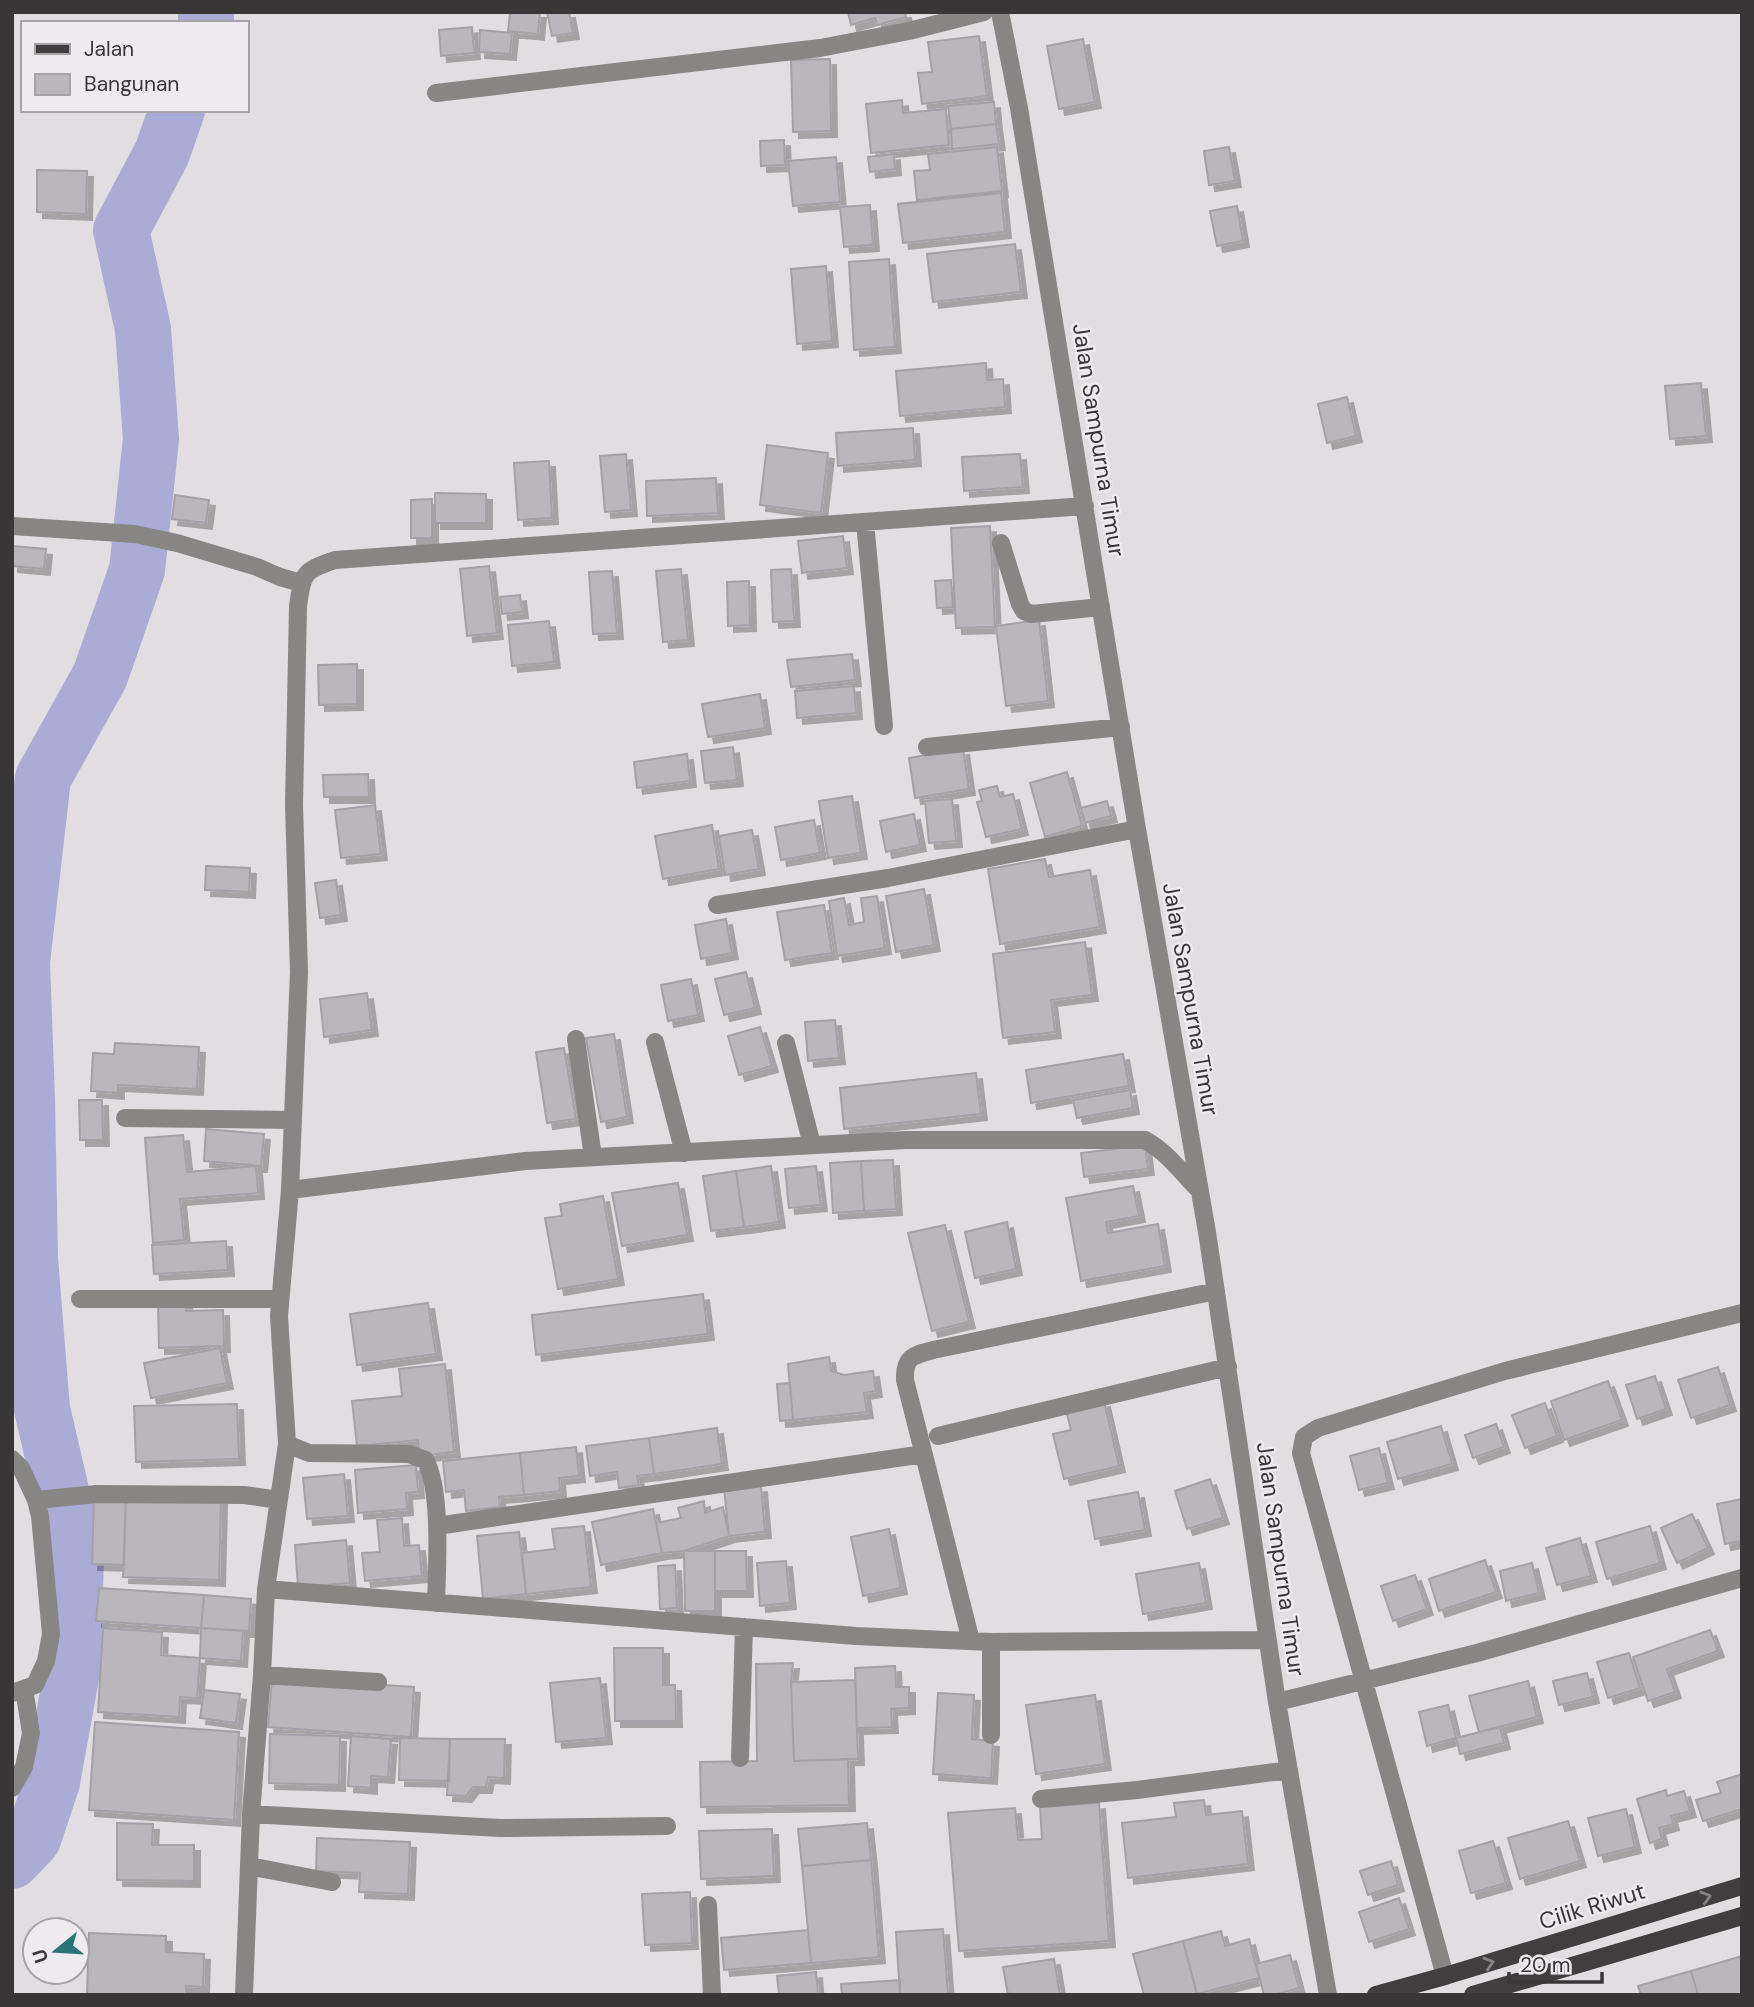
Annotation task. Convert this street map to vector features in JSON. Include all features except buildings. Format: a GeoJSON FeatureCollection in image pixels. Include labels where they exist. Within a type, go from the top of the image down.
{"type":"FeatureCollection","features":[{"type":"Feature","properties":{"kind":"main road","name":"Cilik Riwut"},"geometry":{"type":"LineString","coordinates":[[1376,1995],[1741,1887]]}},
{"type":"Feature","properties":{"kind":"main road"},"geometry":{"type":"LineString","coordinates":[[1473,1995],[1742,1916]]}},
{"type":"Feature","properties":{"kind":"street"},"geometry":{"type":"LineString","coordinates":[[436,93],[820,48],[909,31],[984,12]]}},
{"type":"Feature","properties":{"kind":"street","name":"Jalan Sampurna Timur"},"geometry":{"type":"LineString","coordinates":[[1000,12],[1019,108],[1137,829],[1200,1191],[1276,1702],[1328,1995]]}},
{"type":"Feature","properties":{"kind":"street"},"geometry":{"type":"LineString","coordinates":[[244,1995],[251,1814],[266,1589],[287,1444],[279,1316],[290,1190],[299,972],[294,805],[298,606],[301,583],[310,568],[335,560],[1085,506]]}},
{"type":"Feature","properties":{"kind":"street"},"geometry":{"type":"LineString","coordinates":[[865,522],[884,726]]}},
{"type":"Feature","properties":{"kind":"street"},"geometry":{"type":"LineString","coordinates":[[12,526],[135,534],[177,543],[301,583]]}},
{"type":"Feature","properties":{"kind":"street"},"geometry":{"type":"LineString","coordinates":[[1001,543],[1024,611],[1032,614],[1101,607]]}},
{"type":"Feature","properties":{"kind":"street"},"geometry":{"type":"LineString","coordinates":[[927,747],[1121,727]]}},
{"type":"Feature","properties":{"kind":"street"},"geometry":{"type":"LineString","coordinates":[[717,905],[888,878],[1137,829]]}},
{"type":"Feature","properties":{"kind":"street"},"geometry":{"type":"LineString","coordinates":[[576,1039],[593,1157]]}},
{"type":"Feature","properties":{"kind":"street"},"geometry":{"type":"LineString","coordinates":[[655,1042],[684,1153]]}},
{"type":"Feature","properties":{"kind":"street"},"geometry":{"type":"LineString","coordinates":[[786,1042],[812,1145]]}},
{"type":"Feature","properties":{"kind":"street"},"geometry":{"type":"LineString","coordinates":[[125,1118],[293,1120]]}},
{"type":"Feature","properties":{"kind":"street"},"geometry":{"type":"LineString","coordinates":[[290,1190],[525,1161],[593,1157],[906,1140],[1145,1140],[1162,1152],[1200,1191]]}},
{"type":"Feature","properties":{"kind":"street"},"geometry":{"type":"LineString","coordinates":[[971,1641],[905,1380],[904,1368],[910,1359],[933,1350],[1216,1291]]}},
{"type":"Feature","properties":{"kind":"street"},"geometry":{"type":"LineString","coordinates":[[80,1299],[280,1299]]}},
{"type":"Feature","properties":{"kind":"street"},"geometry":{"type":"LineString","coordinates":[[1445,1976],[1301,1453],[1304,1437],[1318,1428],[1505,1371],[1742,1312]]}},
{"type":"Feature","properties":{"kind":"street"},"geometry":{"type":"LineString","coordinates":[[938,1436],[1228,1367]]}},
{"type":"Feature","properties":{"kind":"street"},"geometry":{"type":"LineString","coordinates":[[287,1444],[309,1453],[410,1454],[425,1460],[433,1479],[437,1526],[436,1603]]}},
{"type":"Feature","properties":{"kind":"street"},"geometry":{"type":"LineString","coordinates":[[437,1526],[924,1454]]}},
{"type":"Feature","properties":{"kind":"street"},"geometry":{"type":"LineString","coordinates":[[12,1459],[44,1499],[40,1516],[51,1634],[46,1661],[35,1685],[18,1691],[31,1733],[24,1767],[12,1788]]}},
{"type":"Feature","properties":{"kind":"street"},"geometry":{"type":"LineString","coordinates":[[44,1499],[97,1494],[244,1495],[279,1500]]}},
{"type":"Feature","properties":{"kind":"street"},"geometry":{"type":"LineString","coordinates":[[1276,1702],[1477,1653],[1742,1578]]}},
{"type":"Feature","properties":{"kind":"street"},"geometry":{"type":"LineString","coordinates":[[266,1589],[856,1636],[991,1642],[1268,1640]]}},
{"type":"Feature","properties":{"kind":"street"},"geometry":{"type":"LineString","coordinates":[[740,1758],[744,1627]]}},
{"type":"Feature","properties":{"kind":"street"},"geometry":{"type":"LineString","coordinates":[[991,1642],[991,1735]]}},
{"type":"Feature","properties":{"kind":"street"},"geometry":{"type":"LineString","coordinates":[[262,1675],[378,1682]]}},
{"type":"Feature","properties":{"kind":"street"},"geometry":{"type":"LineString","coordinates":[[1041,1799],[1137,1790],[1289,1770]]}},
{"type":"Feature","properties":{"kind":"street"},"geometry":{"type":"LineString","coordinates":[[251,1814],[500,1828],[667,1826]]}},
{"type":"Feature","properties":{"kind":"street"},"geometry":{"type":"LineString","coordinates":[[249,1866],[332,1882]]}},
{"type":"Feature","properties":{"kind":"street"},"geometry":{"type":"LineString","coordinates":[[708,1905],[712,1995]]}},
{"type":"Feature","properties":{"kind":"waterway"},"geometry":{"type":"LineString","coordinates":[[206,12],[206,21]]}},
{"type":"Feature","properties":{"kind":"waterway"},"geometry":{"type":"LineString","coordinates":[[12,1861],[33,1839],[52,1782],[73,1666],[76,1555],[42,1409],[30,1259],[22,962],[43,778],[100,676],[137,570],[151,439],[143,329],[121,230],[162,153],[176,112]]}}]}
